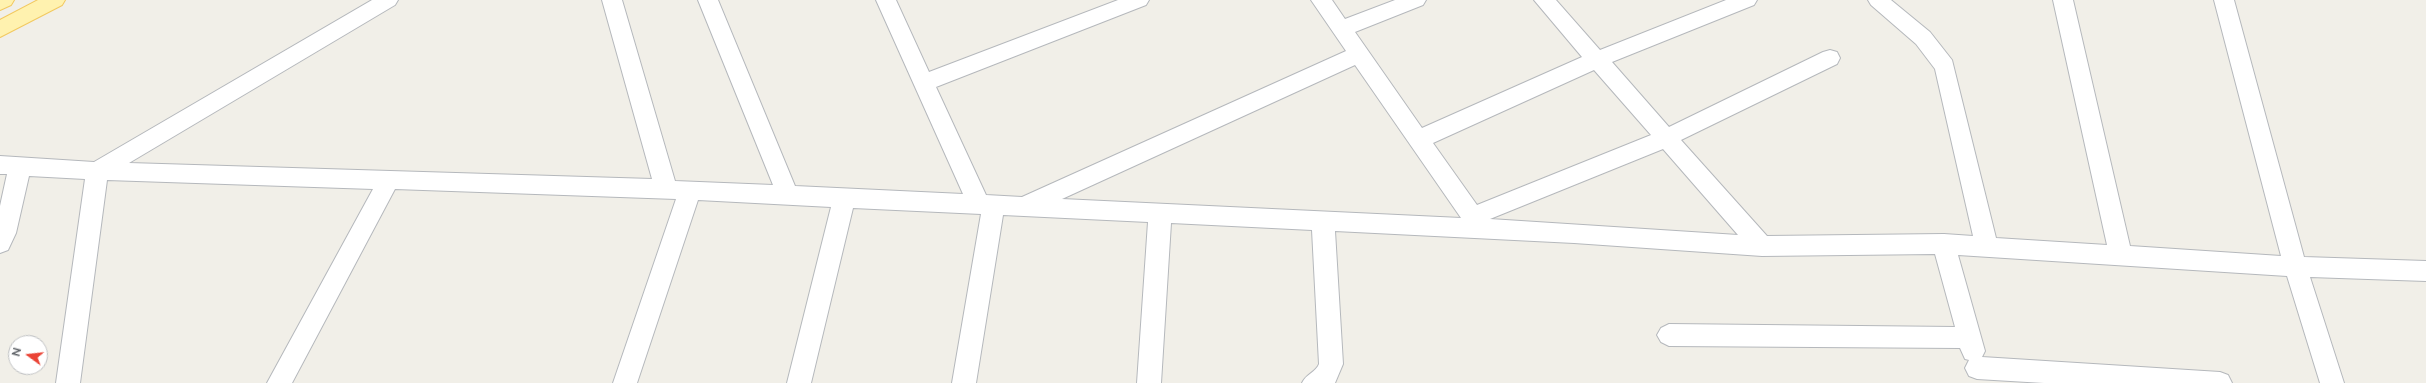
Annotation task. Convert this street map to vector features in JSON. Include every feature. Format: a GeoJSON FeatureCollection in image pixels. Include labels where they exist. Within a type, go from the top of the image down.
{"type":"FeatureCollection","features":[{"type":"Feature","properties":{"kind":"main road"},"geometry":{"type":"LineString","coordinates":[[0,2],[4,0]]}},
{"type":"Feature","properties":{"kind":"main road"},"geometry":{"type":"LineString","coordinates":[[0,29],[55,0]]}},
{"type":"Feature","properties":{"kind":"street"},"geometry":{"type":"LineString","coordinates":[[97,171],[388,0]]}},
{"type":"Feature","properties":{"kind":"street"},"geometry":{"type":"LineString","coordinates":[[612,0],[666,189]]}},
{"type":"Feature","properties":{"kind":"street"},"geometry":{"type":"LineString","coordinates":[[708,0],[788,195]]}},
{"type":"Feature","properties":{"kind":"street"},"geometry":{"type":"LineString","coordinates":[[886,0],[925,82],[987,205],[964,383]]}},
{"type":"Feature","properties":{"kind":"street"},"geometry":{"type":"LineString","coordinates":[[925,82],[1139,0]]}},
{"type":"Feature","properties":{"kind":"street"},"geometry":{"type":"LineString","coordinates":[[1321,0],[1477,223]]}},
{"type":"Feature","properties":{"kind":"street"},"geometry":{"type":"LineString","coordinates":[[1341,28],[1416,0]]}},
{"type":"Feature","properties":{"kind":"street"},"geometry":{"type":"LineString","coordinates":[[1544,0],[1762,246]]}},
{"type":"Feature","properties":{"kind":"street"},"geometry":{"type":"LineString","coordinates":[[1419,139],[1596,60],[1747,0]]}},
{"type":"Feature","properties":{"kind":"street"},"geometry":{"type":"LineString","coordinates":[[1878,0],[1923,38],[1945,66],[1987,246]]}},
{"type":"Feature","properties":{"kind":"street"},"geometry":{"type":"LineString","coordinates":[[2063,0],[2121,256]]}},
{"type":"Feature","properties":{"kind":"street"},"geometry":{"type":"LineString","coordinates":[[2224,0],[2295,267],[2332,383]]}},
{"type":"Feature","properties":{"kind":"street"},"geometry":{"type":"LineString","coordinates":[[1024,206],[1360,54]]}},
{"type":"Feature","properties":{"kind":"street"},"geometry":{"type":"LineString","coordinates":[[1477,223],[1666,138],[1830,58]]}},
{"type":"Feature","properties":{"kind":"street"},"geometry":{"type":"LineString","coordinates":[[0,243],[5,233],[10,166],[97,171],[690,190],[1323,221],[1477,223],[1762,246],[1944,244],[2295,267],[2426,271]]}},
{"type":"Feature","properties":{"kind":"street"},"geometry":{"type":"LineString","coordinates":[[68,383],[97,171]]}},
{"type":"Feature","properties":{"kind":"street"},"geometry":{"type":"LineString","coordinates":[[279,383],[389,180]]}},
{"type":"Feature","properties":{"kind":"street"},"geometry":{"type":"LineString","coordinates":[[625,383],[690,190]]}},
{"type":"Feature","properties":{"kind":"street"},"geometry":{"type":"LineString","coordinates":[[799,383],[844,198]]}},
{"type":"Feature","properties":{"kind":"street"},"geometry":{"type":"LineString","coordinates":[[1149,383],[1160,213]]}},
{"type":"Feature","properties":{"kind":"street"},"geometry":{"type":"LineString","coordinates":[[1314,383],[1326,376],[1331,364],[1323,221]]}},
{"type":"Feature","properties":{"kind":"street"},"geometry":{"type":"LineString","coordinates":[[1944,244],[1979,375],[2220,383]]}},
{"type":"Feature","properties":{"kind":"street"},"geometry":{"type":"LineString","coordinates":[[1669,335],[1969,338]]}}]}
